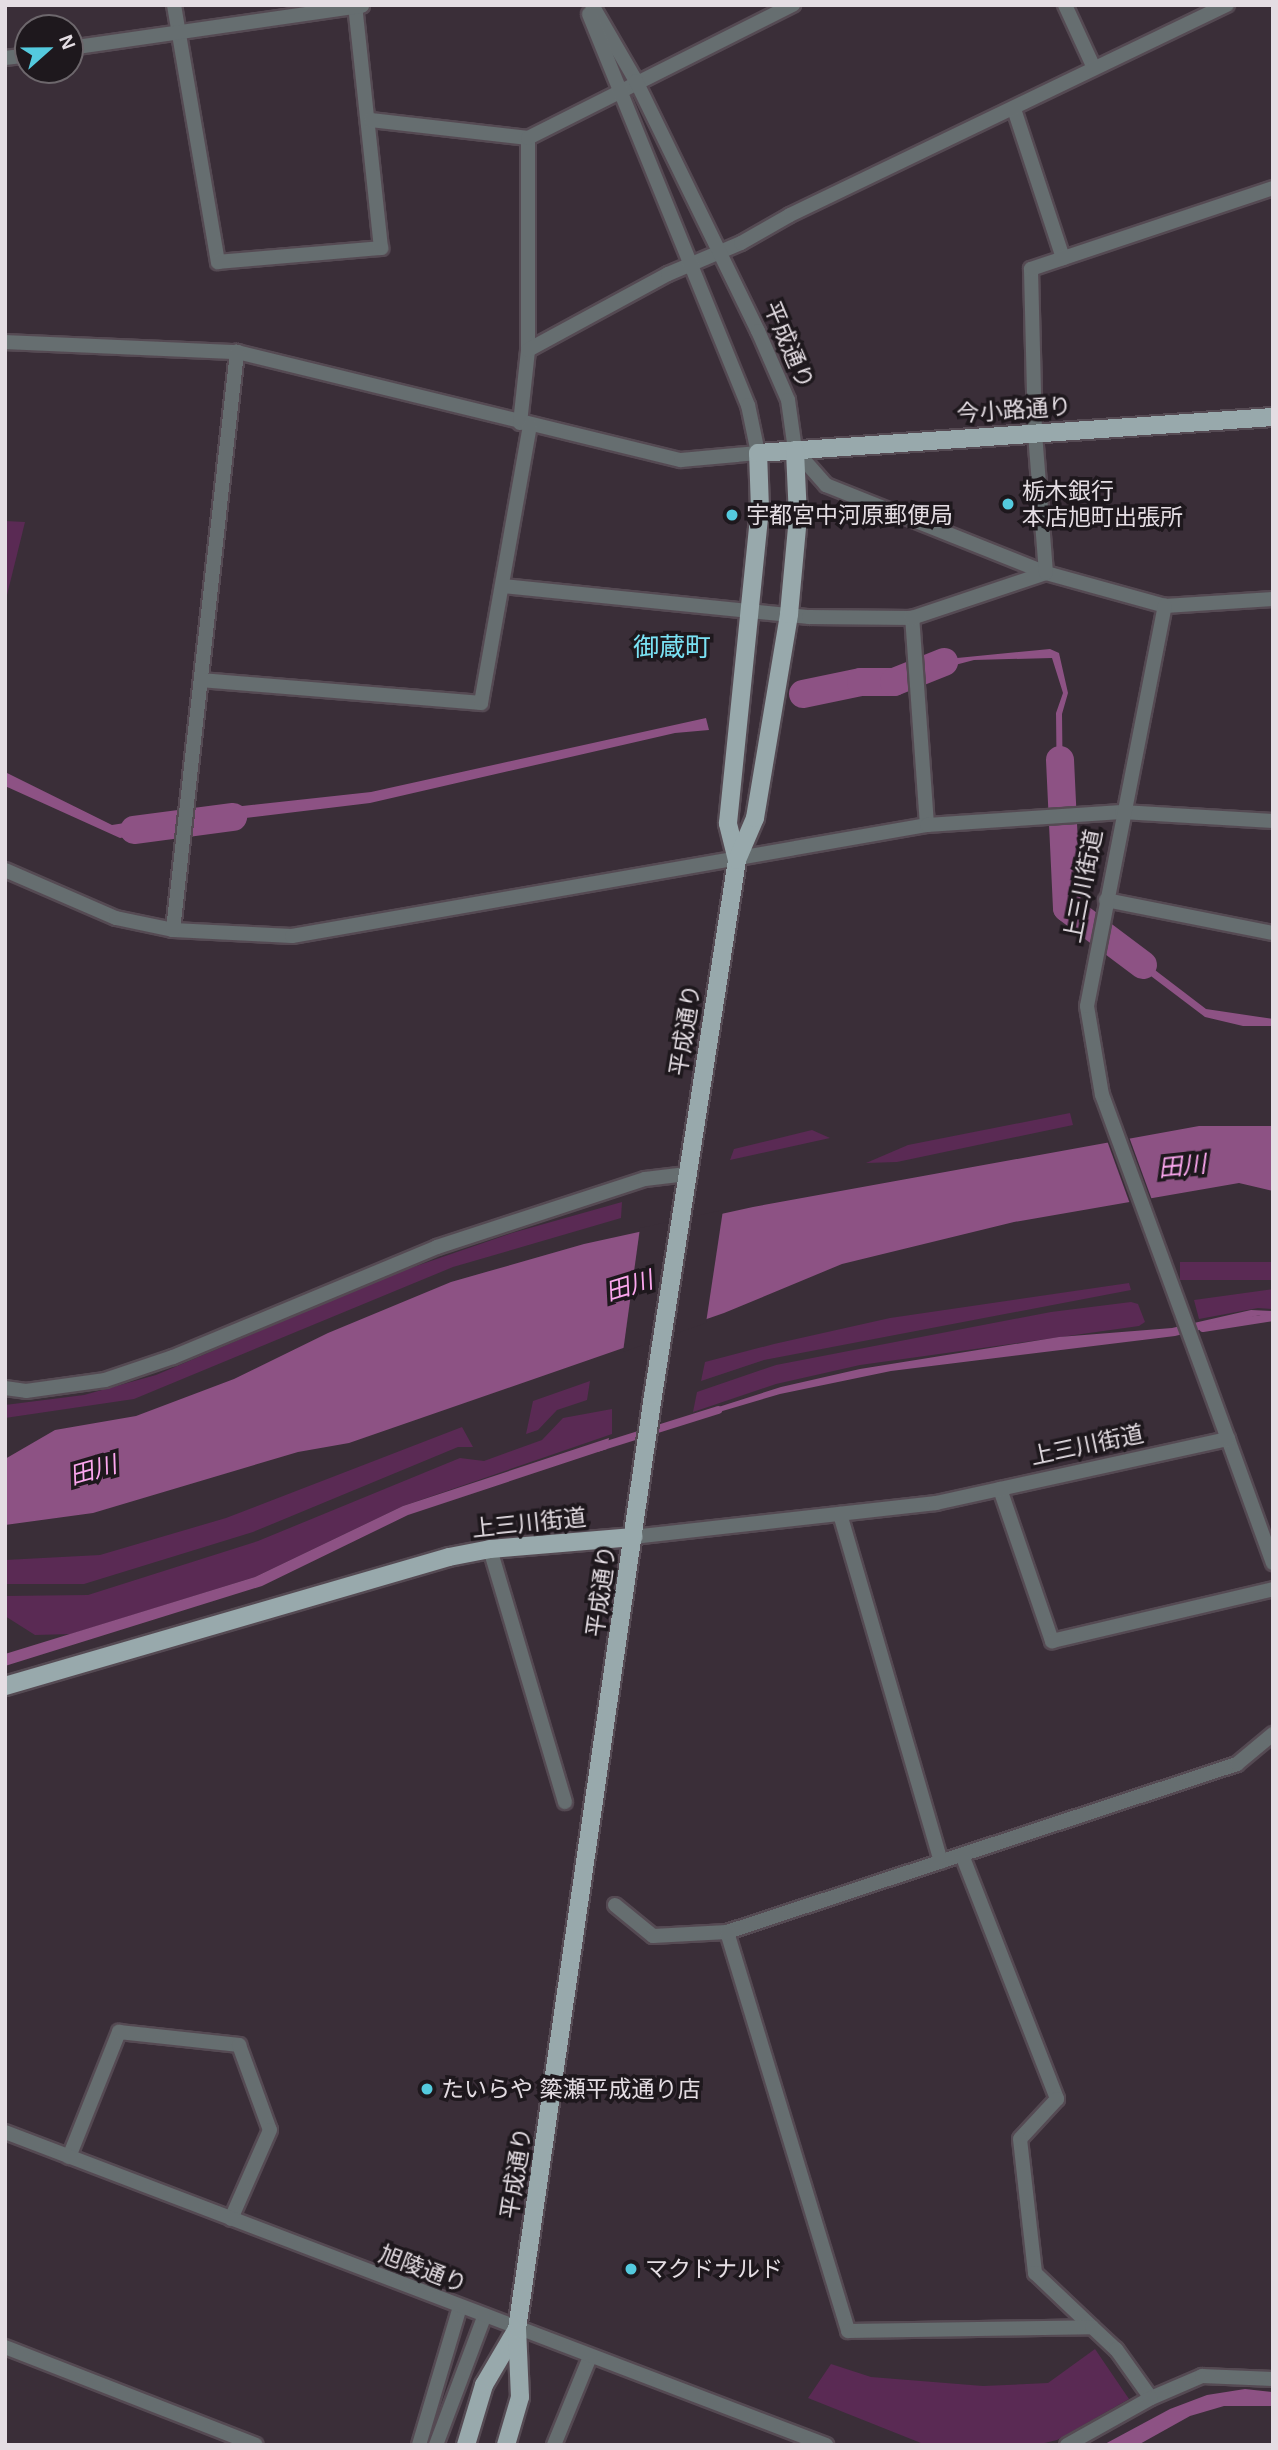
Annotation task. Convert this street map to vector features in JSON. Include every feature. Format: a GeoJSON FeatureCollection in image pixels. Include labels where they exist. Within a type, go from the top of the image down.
{"type":"FeatureCollection","features":[{"type":"Feature","properties":{"kind":"main road","name":"今小路通り"},"geometry":{"type":"LineString","coordinates":[[758,453],[1273,417]]}},
{"type":"Feature","properties":{"kind":"main road","name":"平成通り"},"geometry":{"type":"LineString","coordinates":[[506,2445],[520,2397],[517,2329],[687,1174],[737,860],[755,818],[789,614],[798,517],[795,450]]}},
{"type":"Feature","properties":{"kind":"main road","name":"平成通り"},"geometry":{"type":"LineString","coordinates":[[737,860],[727,822],[761,499],[758,453]]}},
{"type":"Feature","properties":{"kind":"main road","name":"上三川街道"},"geometry":{"type":"LineString","coordinates":[[5,1686],[405,1568],[490,1549],[633,1537]]}},
{"type":"Feature","properties":{"kind":"main road","name":"平成通り"},"geometry":{"type":"LineString","coordinates":[[466,2445],[484,2385],[517,2329]]}},
{"type":"Feature","properties":{"kind":"street"},"geometry":{"type":"LineString","coordinates":[[84,46],[180,32],[358,6],[371,120],[381,248],[218,262],[180,32],[174,5]]}},
{"type":"Feature","properties":{"kind":"street","name":"平成通り"},"geometry":{"type":"LineString","coordinates":[[585,5],[748,405],[758,453]]}},
{"type":"Feature","properties":{"kind":"street","name":"平成通り"},"geometry":{"type":"LineString","coordinates":[[592,5],[636,81],[720,252],[788,400],[795,450]]}},
{"type":"Feature","properties":{"kind":"street"},"geometry":{"type":"LineString","coordinates":[[371,120],[528,138],[618,90],[793,5]]}},
{"type":"Feature","properties":{"kind":"street"},"geometry":{"type":"LineString","coordinates":[[1065,5],[1094,68]]}},
{"type":"Feature","properties":{"kind":"street"},"geometry":{"type":"LineString","coordinates":[[528,350],[691,264],[1227,5]]}},
{"type":"Feature","properties":{"kind":"street"},"geometry":{"type":"LineString","coordinates":[[1014,109],[1063,258]]}},
{"type":"Feature","properties":{"kind":"street"},"geometry":{"type":"LineString","coordinates":[[201,680],[481,703],[503,586],[525,424],[528,350],[528,138]]}},
{"type":"Feature","properties":{"kind":"street"},"geometry":{"type":"LineString","coordinates":[[1046,573],[1035,433],[1031,269],[1273,187]]}},
{"type":"Feature","properties":{"kind":"street"},"geometry":{"type":"LineString","coordinates":[[5,342],[237,352],[357,379],[525,424],[681,460],[758,453]]}},
{"type":"Feature","properties":{"kind":"street"},"geometry":{"type":"LineString","coordinates":[[173,930],[237,352]]}},
{"type":"Feature","properties":{"kind":"street"},"geometry":{"type":"LineString","coordinates":[[795,450],[826,485],[1046,573],[1165,606],[1273,598]]}},
{"type":"Feature","properties":{"kind":"street"},"geometry":{"type":"LineString","coordinates":[[503,586],[857,620],[912,618],[1046,573]]}},
{"type":"Feature","properties":{"kind":"street","name":"上三川街道"},"geometry":{"type":"LineString","coordinates":[[633,1537],[936,1503],[1228,1439],[1106,1105],[1087,1006],[1122,812],[1165,606]]}},
{"type":"Feature","properties":{"kind":"street"},"geometry":{"type":"LineString","coordinates":[[912,618],[927,825]]}},
{"type":"Feature","properties":{"kind":"street"},"geometry":{"type":"LineString","coordinates":[[5,870],[116,918],[173,930],[292,936],[927,825],[1122,812],[1273,821]]}},
{"type":"Feature","properties":{"kind":"street"},"geometry":{"type":"LineString","coordinates":[[1106,900],[1273,933]]}},
{"type":"Feature","properties":{"kind":"street"},"geometry":{"type":"LineString","coordinates":[[5,1388],[26,1391],[105,1380],[173,1357],[437,1247],[646,1179],[687,1174]]}},
{"type":"Feature","properties":{"kind":"street"},"geometry":{"type":"LineString","coordinates":[[1228,1439],[1273,1563]]}},
{"type":"Feature","properties":{"kind":"street"},"geometry":{"type":"LineString","coordinates":[[1000,1489],[1052,1641],[1273,1589]]}},
{"type":"Feature","properties":{"kind":"street"},"geometry":{"type":"LineString","coordinates":[[840,1514],[941,1862]]}},
{"type":"Feature","properties":{"kind":"street"},"geometry":{"type":"LineString","coordinates":[[490,1549],[565,1802]]}},
{"type":"Feature","properties":{"kind":"street"},"geometry":{"type":"LineString","coordinates":[[615,1905],[653,1936],[727,1933],[1237,1764],[1273,1734]]}},
{"type":"Feature","properties":{"kind":"street"},"geometry":{"type":"LineString","coordinates":[[961,1855],[1057,2099],[1020,2139],[1035,2273],[1116,2349],[1151,2398]]}},
{"type":"Feature","properties":{"kind":"street"},"geometry":{"type":"LineString","coordinates":[[727,1933],[848,2331],[1092,2327]]}},
{"type":"Feature","properties":{"kind":"street"},"geometry":{"type":"LineString","coordinates":[[69,2157],[119,2032],[239,2045],[270,2130],[231,2219]]}},
{"type":"Feature","properties":{"kind":"street","name":"旭陵通り"},"geometry":{"type":"LineString","coordinates":[[5,2132],[484,2317],[826,2445]]}},
{"type":"Feature","properties":{"kind":"street"},"geometry":{"type":"LineString","coordinates":[[419,2445],[460,2307]]}},
{"type":"Feature","properties":{"kind":"street"},"geometry":{"type":"LineString","coordinates":[[436,2445],[484,2317]]}},
{"type":"Feature","properties":{"kind":"street"},"geometry":{"type":"LineString","coordinates":[[5,2347],[256,2445]]}},
{"type":"Feature","properties":{"kind":"street"},"geometry":{"type":"LineString","coordinates":[[554,2445],[590,2357]]}},
{"type":"Feature","properties":{"kind":"street"},"geometry":{"type":"LineString","coordinates":[[1067,2445],[1151,2398],[1202,2376],[1273,2379]]}},
{"type":"Feature","properties":{"kind":"shaded area"},"geometry":{"type":"Polygon","coordinates":[[[5,521],[25,522],[5,603],[5,521]]]}},
{"type":"Feature","properties":{"kind":"shaded area"},"geometry":{"type":"Polygon","coordinates":[[[1070,1113],[1073,1125],[897,1162],[866,1163],[908,1145],[1070,1113]]]}},
{"type":"Feature","properties":{"kind":"shaded area"},"geometry":{"type":"Polygon","coordinates":[[[812,1130],[830,1138],[730,1160],[734,1149],[812,1130]]]}},
{"type":"Feature","properties":{"kind":"shaded area"},"geometry":{"type":"Polygon","coordinates":[[[622,1202],[621,1218],[453,1267],[134,1399],[5,1418],[5,1405],[84,1395],[156,1375],[393,1274],[512,1233],[622,1202]]]}},
{"type":"Feature","properties":{"kind":"shaded area"},"geometry":{"type":"Polygon","coordinates":[[[1180,1262],[1273,1262],[1273,1280],[1180,1280],[1180,1262]]]}},
{"type":"Feature","properties":{"kind":"shaded area"},"geometry":{"type":"Polygon","coordinates":[[[1129,1283],[1131,1290],[764,1360],[701,1381],[705,1362],[774,1344],[890,1318],[1129,1283]]]}},
{"type":"Feature","properties":{"kind":"shaded area"},"geometry":{"type":"Polygon","coordinates":[[[1273,1289],[1273,1309],[1258,1308],[1199,1319],[1194,1300],[1273,1289]]]}},
{"type":"Feature","properties":{"kind":"shaded area"},"geometry":{"type":"Polygon","coordinates":[[[1131,1302],[1138,1304],[1145,1322],[1139,1326],[860,1365],[776,1384],[693,1412],[697,1392],[776,1365],[1051,1312],[1131,1302]]]}},
{"type":"Feature","properties":{"kind":"shaded area"},"geometry":{"type":"Polygon","coordinates":[[[590,1381],[587,1400],[557,1410],[538,1430],[526,1434],[533,1401],[590,1381]]]}},
{"type":"Feature","properties":{"kind":"shaded area"},"geometry":{"type":"Polygon","coordinates":[[[612,1409],[612,1434],[403,1506],[255,1577],[71,1634],[35,1635],[5,1616],[5,1596],[88,1595],[258,1541],[460,1458],[484,1461],[542,1440],[563,1418],[612,1409]]]}},
{"type":"Feature","properties":{"kind":"shaded area"},"geometry":{"type":"Polygon","coordinates":[[[462,1427],[473,1447],[458,1447],[253,1532],[84,1584],[5,1584],[5,1560],[100,1555],[226,1518],[462,1427]]]}},
{"type":"Feature","properties":{"kind":"shaded area"},"geometry":{"type":"Polygon","coordinates":[[[1095,2349],[1129,2399],[1057,2440],[1036,2445],[926,2445],[808,2398],[831,2364],[871,2377],[983,2386],[1048,2383],[1095,2349]]]}},
{"type":"Feature","properties":{"kind":"water"},"geometry":{"type":"Polygon","coordinates":[[[1050,649],[1059,653],[1068,693],[1062,714],[1063,799],[1057,799],[1056,713],[1063,693],[1052,658],[974,660],[921,674],[922,669],[947,659],[1050,649]]]}},
{"type":"Feature","properties":{"kind":"water"},"geometry":{"type":"Polygon","coordinates":[[[861,677],[899,678],[899,686],[836,690],[808,697],[806,688],[861,677]]]}},
{"type":"Feature","properties":{"kind":"water"},"geometry":{"type":"Polygon","coordinates":[[[706,718],[709,730],[675,733],[370,803],[195,824],[197,811],[371,792],[706,718]]]}},
{"type":"Feature","properties":{"kind":"water"},"geometry":{"type":"Polygon","coordinates":[[[5,772],[112,825],[175,815],[172,829],[120,838],[5,786],[5,772]]]}},
{"type":"Feature","properties":{"kind":"water"},"geometry":{"type":"Polygon","coordinates":[[[1060,831],[1065,831],[1069,906],[1088,923],[1087,930],[1064,911],[1060,831]]]}},
{"type":"Feature","properties":{"kind":"water"},"geometry":{"type":"Polygon","coordinates":[[[1113,938],[1206,1009],[1273,1019],[1273,1026],[1243,1026],[1205,1017],[1110,945],[1113,938]]]}},
{"type":"Feature","properties":{"kind":"water","name":"田川"},"geometry":{"type":"Polygon","coordinates":[[[1199,1126],[1273,1126],[1273,1191],[1239,1183],[1014,1222],[842,1264],[724,1313],[349,1443],[298,1452],[93,1513],[5,1525],[5,1459],[55,1430],[136,1416],[234,1379],[328,1333],[451,1282],[584,1244],[753,1207],[1199,1126]]]}},
{"type":"Feature","properties":{"kind":"water"},"geometry":{"type":"Polygon","coordinates":[[[1251,1310],[1273,1311],[1273,1320],[1260,1315],[1175,1336],[891,1371],[780,1394],[709,1415],[709,1410],[781,1387],[860,1369],[1059,1337],[1172,1328],[1251,1310]]]}},
{"type":"Feature","properties":{"kind":"water"},"geometry":{"type":"Polygon","coordinates":[[[609,1438],[607,1449],[408,1515],[262,1586],[5,1666],[5,1654],[255,1577],[403,1506],[609,1438]]]}},
{"type":"Feature","properties":{"kind":"water"},"geometry":{"type":"Polygon","coordinates":[[[1245,2389],[1273,2392],[1273,2406],[1224,2406],[1190,2416],[1138,2445],[1103,2445],[1170,2409],[1207,2395],[1245,2389]]]}},
{"type":"Feature","properties":{"kind":"pier"},"geometry":{"type":"Polygon","coordinates":[[[1128,1134],[1153,1202],[1132,1209],[1107,1142],[1128,1134]]]}},
{"type":"Feature","properties":{"kind":"pier"},"geometry":{"type":"Polygon","coordinates":[[[723,1210],[706,1323],[623,1352],[640,1228],[723,1210]]]}},
{"type":"Feature","properties":{"kind":"waterway"},"geometry":{"type":"LineString","coordinates":[[803,694],[861,682],[894,682],[944,662]]}},
{"type":"Feature","properties":{"kind":"waterway"},"geometry":{"type":"LineString","coordinates":[[1060,760],[1067,908],[1143,965]]}},
{"type":"Feature","properties":{"kind":"waterway"},"geometry":{"type":"LineString","coordinates":[[134,830],[233,817]]}},
{"type":"Feature","properties":{"kind":"waterway"},"geometry":{"type":"LineString","coordinates":[[1203,1328],[1273,1317]]}},
{"type":"Feature","properties":{"kind":"waterway"},"geometry":{"type":"LineString","coordinates":[[597,1448],[718,1410]]}},
{"type":"Feature","properties":{"kind":"place","name":"栃木銀行 本店旭町出張所"},"geometry":{"type":"Point","coordinates":[1008,504]}},
{"type":"Feature","properties":{"kind":"place","name":"宇都宮中河原郵便局"},"geometry":{"type":"Point","coordinates":[732,515]}},
{"type":"Feature","properties":{"kind":"place","name":"たいらや 簗瀬平成通り店"},"geometry":{"type":"Point","coordinates":[427,2089]}},
{"type":"Feature","properties":{"kind":"place","name":"マクドナルド"},"geometry":{"type":"Point","coordinates":[631,2269]}},
{"type":"Feature","properties":{"kind":"district","name":"御蔵町"},"geometry":{"type":"Point","coordinates":[672,648]}}]}
